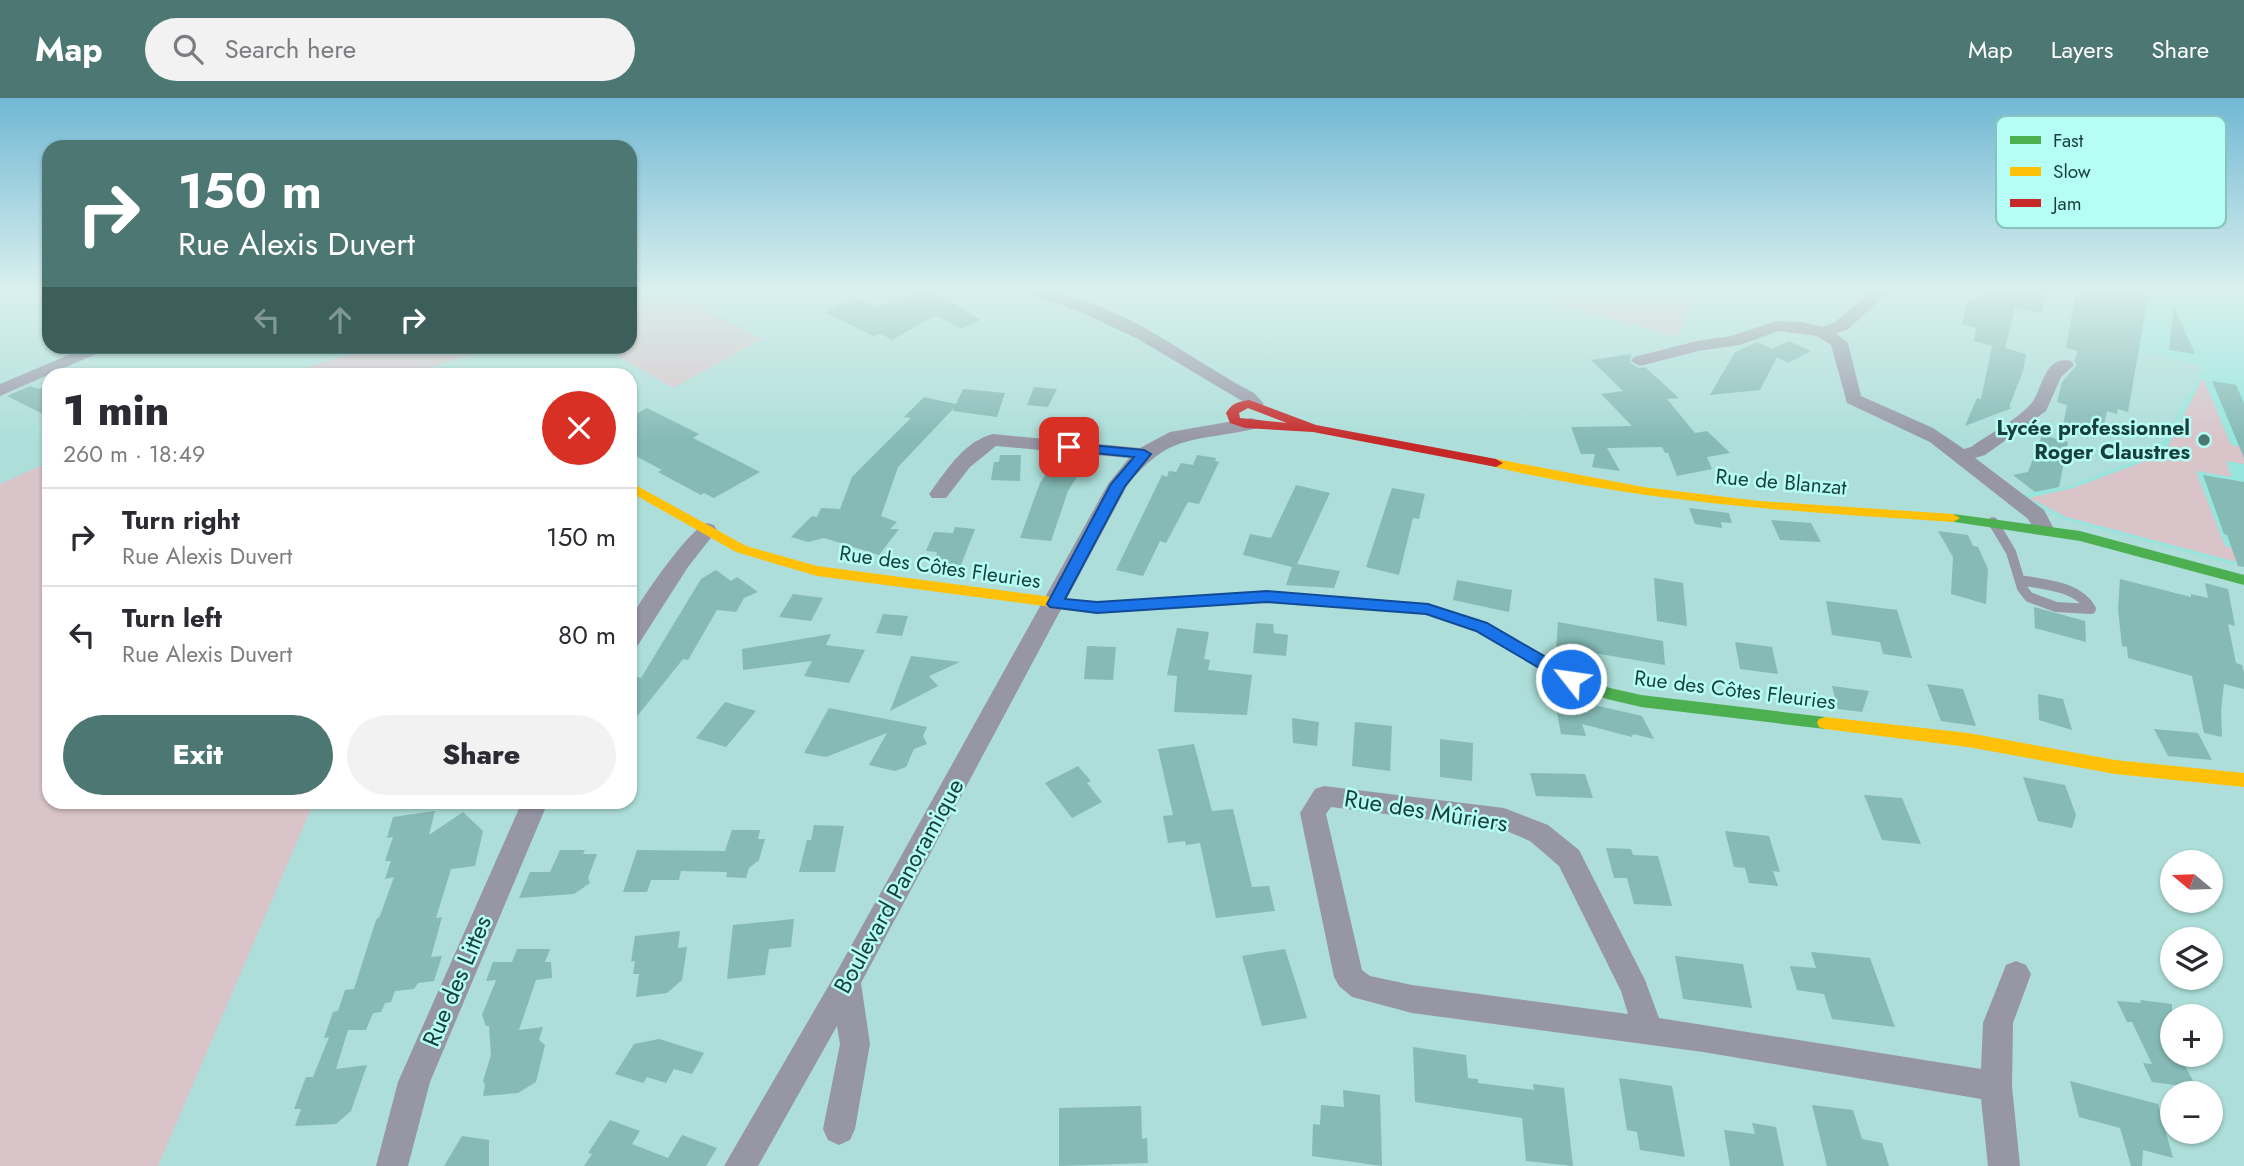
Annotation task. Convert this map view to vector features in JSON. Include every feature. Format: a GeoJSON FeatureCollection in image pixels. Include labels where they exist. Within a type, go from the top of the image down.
{"type":"FeatureCollection","features":[{"type":"Feature","properties":{"kind":"street","name":"Rue de Blanzat"},"geometry":{"type":"LineString","coordinates":[[1153,341],[1248,397],[1257,416],[1643,491],[1759,505],[1993,522],[2044,529],[2080,536],[2244,580]]}},
{"type":"Feature","properties":{"kind":"street"},"geometry":{"type":"LineString","coordinates":[[1640,361],[1697,346],[1734,341]]}},
{"type":"Feature","properties":{"kind":"street"},"geometry":{"type":"LineString","coordinates":[[1836,341],[1839,343],[1853,399],[1873,411],[1920,427],[2038,515],[2044,529]]}},
{"type":"Feature","properties":{"kind":"street"},"geometry":{"type":"LineString","coordinates":[[54,368],[87,354]]}},
{"type":"Feature","properties":{"kind":"street"},"geometry":{"type":"LineString","coordinates":[[1961,456],[1978,451],[2039,407],[2053,373],[2065,365]]}},
{"type":"Feature","properties":{"kind":"street"},"geometry":{"type":"LineString","coordinates":[[0,391],[42,373]]}},
{"type":"Feature","properties":{"kind":"street","name":"Rue de Blanzat"},"geometry":{"type":"LineString","coordinates":[[1219,382],[1233,411]]}},
{"type":"Feature","properties":{"kind":"street"},"geometry":{"type":"LineString","coordinates":[[1200,429],[1233,411],[1235,419],[1257,416]]}},
{"type":"Feature","properties":{"kind":"street"},"geometry":{"type":"LineString","coordinates":[[939,494],[971,454],[993,440],[1144,454],[1168,440],[1200,429],[1257,416]]}},
{"type":"Feature","properties":{"kind":"street","name":"Boulevard Panoramique"},"geometry":{"type":"LineString","coordinates":[[740,1166],[846,982],[1055,604],[1118,484],[1144,454]]}},
{"type":"Feature","properties":{"kind":"street","name":"Rue des Côtes Fleuries"},"geometry":{"type":"LineString","coordinates":[[637,490],[741,549],[817,571],[1097,608],[1267,596],[1428,609],[1482,627],[1571,679],[1607,693],[1641,701],[1968,740],[2143,771],[2244,780]]}},
{"type":"Feature","properties":{"kind":"street"},"geometry":{"type":"LineString","coordinates":[[637,628],[680,562],[706,530]]}},
{"type":"Feature","properties":{"kind":"street","name":"Rue des Mûriers"},"geometry":{"type":"LineString","coordinates":[[1648,1031],[1635,989],[1569,858],[1539,833],[1504,819],[1324,796],[1313,813],[1349,976],[1362,988],[1412,999],[1648,1031],[1996,1086]]}},
{"type":"Feature","properties":{"kind":"street","name":"Rue des Littes"},"geometry":{"type":"LineString","coordinates":[[392,1166],[414,1082],[532,809]]}},
{"type":"Feature","properties":{"kind":"street"},"geometry":{"type":"LineString","coordinates":[[2004,1166],[1996,1086],[1998,1023],[2016,974]]}},
{"type":"Feature","properties":{"kind":"street"},"geometry":{"type":"LineString","coordinates":[[839,1129],[855,1044],[846,982]]}},
{"type":"Feature","properties":{"kind":"lane"},"geometry":{"type":"LineString","coordinates":[[1993,522],[2013,556],[2020,580],[2024,592],[2032,600],[2079,612],[2091,609],[2089,601],[2077,594],[2020,580]]}},
{"type":"Feature","properties":{"kind":"shaded area"},"geometry":{"type":"Polygon","coordinates":[[[637,341],[759,341],[673,388],[614,354],[637,354],[637,341]]]}},
{"type":"Feature","properties":{"kind":"shaded area","name":"Lycée professionnel Roger Claustres"},"geometry":{"type":"Polygon","coordinates":[[[2102,341],[2244,341],[2244,567],[2063,519],[2019,495],[2069,486],[2157,453],[2205,366],[2102,341]]]}},
{"type":"Feature","properties":{"kind":"shaded area"},"geometry":{"type":"Polygon","coordinates":[[[351,354],[472,354],[429,368],[304,368],[351,354]]]}},
{"type":"Feature","properties":{"kind":"shaded area"},"geometry":{"type":"Polygon","coordinates":[[[2203,377],[2231,445],[2244,447],[2244,464],[2226,461],[2232,477],[2196,471],[2225,546],[2244,551],[2244,564],[2066,517],[2029,498],[2073,488],[2164,454],[2203,377]]]}},
{"type":"Feature","properties":{"kind":"shaded area"},"geometry":{"type":"Polygon","coordinates":[[[42,465],[42,809],[311,809],[158,1166],[0,1166],[0,484],[42,465]]]}},
{"type":"Feature","properties":{"kind":"building"},"geometry":{"type":"Polygon","coordinates":[[[1789,341],[1811,351],[1788,363],[1777,357],[1760,390],[1710,395],[1735,352],[1757,342],[1772,349],[1789,341]]]}},
{"type":"Feature","properties":{"kind":"building"},"geometry":{"type":"Polygon","coordinates":[[[1974,341],[2007,341],[2005,348],[2026,354],[2023,371],[2009,407],[2012,408],[1965,426],[1977,398],[1981,399],[1992,346],[1974,341]]]}},
{"type":"Feature","properties":{"kind":"building"},"geometry":{"type":"Polygon","coordinates":[[[2067,341],[2140,341],[2128,412],[2118,409],[2117,414],[2107,411],[2102,436],[2090,432],[2088,438],[2062,430],[2067,405],[2057,402],[2062,382],[2077,365],[2074,360],[2078,351],[2066,348],[2067,341]]]}},
{"type":"Feature","properties":{"kind":"building"},"geometry":{"type":"Polygon","coordinates":[[[2170,341],[2189,341],[2195,354],[2169,350],[2170,341]]]}},
{"type":"Feature","properties":{"kind":"building"},"geometry":{"type":"Polygon","coordinates":[[[1631,354],[1630,363],[1639,368],[1645,367],[1679,398],[1667,399],[1695,433],[1707,431],[1730,453],[1707,457],[1712,469],[1677,476],[1668,453],[1665,453],[1662,447],[1607,448],[1620,471],[1592,467],[1595,454],[1581,454],[1571,427],[1632,426],[1601,394],[1623,391],[1591,360],[1631,354]]]}},
{"type":"Feature","properties":{"kind":"building"},"geometry":{"type":"Polygon","coordinates":[[[2212,381],[2236,385],[2244,403],[2244,458],[2212,381]]]}},
{"type":"Feature","properties":{"kind":"building"},"geometry":{"type":"Polygon","coordinates":[[[30,386],[42,388],[42,414],[7,396],[30,386]]]}},
{"type":"Feature","properties":{"kind":"building"},"geometry":{"type":"Polygon","coordinates":[[[1034,387],[1057,389],[1048,407],[1027,405],[1034,387]]]}},
{"type":"Feature","properties":{"kind":"building"},"geometry":{"type":"Polygon","coordinates":[[[963,389],[1005,393],[997,417],[953,411],[954,408],[898,467],[881,516],[897,522],[890,529],[899,529],[879,555],[824,538],[808,542],[791,537],[812,516],[817,517],[821,508],[840,509],[852,477],[911,418],[904,417],[924,397],[956,404],[963,389]]]}},
{"type":"Feature","properties":{"kind":"building"},"geometry":{"type":"Polygon","coordinates":[[[647,408],[699,434],[693,438],[760,472],[714,498],[704,493],[701,495],[658,472],[662,470],[637,457],[637,413],[647,408]]]}},
{"type":"Feature","properties":{"kind":"building"},"geometry":{"type":"Polygon","coordinates":[[[2042,435],[2068,442],[2059,487],[2035,492],[2013,475],[2028,472],[2042,435]]]}},
{"type":"Feature","properties":{"kind":"building"},"geometry":{"type":"Polygon","coordinates":[[[1000,455],[1021,455],[1020,481],[991,480],[994,462],[999,462],[1000,455]]]}},
{"type":"Feature","properties":{"kind":"building"},"geometry":{"type":"Polygon","coordinates":[[[1197,455],[1216,458],[1215,461],[1219,462],[1199,504],[1188,502],[1166,543],[1160,541],[1143,576],[1116,570],[1162,475],[1167,477],[1169,471],[1176,472],[1181,463],[1193,465],[1197,455]]]}},
{"type":"Feature","properties":{"kind":"building"},"geometry":{"type":"Polygon","coordinates":[[[1051,466],[1080,472],[1068,491],[1051,541],[1020,538],[1040,483],[1051,466]]]}},
{"type":"Feature","properties":{"kind":"building"},"geometry":{"type":"Polygon","coordinates":[[[2203,475],[2244,482],[2244,567],[2238,566],[2203,475]]]}},
{"type":"Feature","properties":{"kind":"building"},"geometry":{"type":"Polygon","coordinates":[[[1296,485],[1330,493],[1297,564],[1340,571],[1334,588],[1286,585],[1292,567],[1243,555],[1250,534],[1271,538],[1296,485]]]}},
{"type":"Feature","properties":{"kind":"building"},"geometry":{"type":"Polygon","coordinates":[[[1392,488],[1425,494],[1419,519],[1413,518],[1399,575],[1366,567],[1392,488]]]}},
{"type":"Feature","properties":{"kind":"building"},"geometry":{"type":"Polygon","coordinates":[[[1689,508],[1729,513],[1732,523],[1721,522],[1722,528],[1695,524],[1689,508]]]}},
{"type":"Feature","properties":{"kind":"building"},"geometry":{"type":"Polygon","coordinates":[[[1771,520],[1811,523],[1821,542],[1780,540],[1771,520]]]}},
{"type":"Feature","properties":{"kind":"building"},"geometry":{"type":"Polygon","coordinates":[[[955,527],[975,529],[961,565],[934,562],[937,552],[926,551],[934,532],[953,533],[955,527]]]}},
{"type":"Feature","properties":{"kind":"building"},"geometry":{"type":"Polygon","coordinates":[[[1938,531],[1968,535],[1973,546],[1978,547],[1988,569],[1986,604],[1951,594],[1953,557],[1938,531]]]}},
{"type":"Feature","properties":{"kind":"building"},"geometry":{"type":"Polygon","coordinates":[[[716,570],[731,581],[737,577],[758,592],[744,598],[736,612],[717,610],[688,660],[683,659],[637,716],[637,677],[641,678],[701,579],[716,570]]]}},
{"type":"Feature","properties":{"kind":"building"},"geometry":{"type":"Polygon","coordinates":[[[1654,578],[1683,583],[1687,626],[1657,621],[1654,578]]]}},
{"type":"Feature","properties":{"kind":"building"},"geometry":{"type":"Polygon","coordinates":[[[2120,579],[2191,597],[2191,594],[2208,598],[2205,583],[2228,589],[2235,626],[2228,624],[2236,663],[2242,665],[2244,673],[2244,689],[2224,684],[2222,737],[2204,733],[2192,676],[2128,658],[2127,647],[2122,646],[2118,609],[2120,579]]]}},
{"type":"Feature","properties":{"kind":"building"},"geometry":{"type":"Polygon","coordinates":[[[1457,580],[1512,590],[1509,612],[1453,600],[1457,580]]]}},
{"type":"Feature","properties":{"kind":"building"},"geometry":{"type":"Polygon","coordinates":[[[793,594],[823,598],[811,621],[779,617],[793,594]]]}},
{"type":"Feature","properties":{"kind":"building"},"geometry":{"type":"Polygon","coordinates":[[[1826,601],[1897,610],[1912,658],[1883,654],[1880,642],[1832,635],[1826,601]]]}},
{"type":"Feature","properties":{"kind":"building"},"geometry":{"type":"Polygon","coordinates":[[[2034,607],[2085,621],[2086,642],[2035,628],[2034,607]]]}},
{"type":"Feature","properties":{"kind":"building"},"geometry":{"type":"Polygon","coordinates":[[[883,614],[908,616],[902,636],[876,633],[883,614]]]}},
{"type":"Feature","properties":{"kind":"building"},"geometry":{"type":"Polygon","coordinates":[[[1558,622],[1663,641],[1665,665],[1588,652],[1588,656],[1556,650],[1558,622]]]}},
{"type":"Feature","properties":{"kind":"building"},"geometry":{"type":"Polygon","coordinates":[[[1256,623],[1273,624],[1274,633],[1288,635],[1286,656],[1253,653],[1256,623]]]}},
{"type":"Feature","properties":{"kind":"building"},"geometry":{"type":"Polygon","coordinates":[[[1177,628],[1209,632],[1204,659],[1210,660],[1208,670],[1252,675],[1247,715],[1174,712],[1177,676],[1167,675],[1177,628]]]}},
{"type":"Feature","properties":{"kind":"building"},"geometry":{"type":"Polygon","coordinates":[[[831,634],[826,645],[865,650],[849,683],[804,676],[812,661],[743,670],[742,649],[831,634]]]}},
{"type":"Feature","properties":{"kind":"building"},"geometry":{"type":"Polygon","coordinates":[[[1735,642],[1772,647],[1778,674],[1740,669],[1735,642]]]}},
{"type":"Feature","properties":{"kind":"building"},"geometry":{"type":"Polygon","coordinates":[[[1087,646],[1116,647],[1113,680],[1084,679],[1087,646]]]}},
{"type":"Feature","properties":{"kind":"building"},"geometry":{"type":"Polygon","coordinates":[[[911,656],[960,662],[929,676],[938,686],[890,711],[911,656]]]}},
{"type":"Feature","properties":{"kind":"building"},"geometry":{"type":"Polygon","coordinates":[[[1927,684],[1963,689],[1976,726],[1941,721],[1927,684]]]}},
{"type":"Feature","properties":{"kind":"building"},"geometry":{"type":"Polygon","coordinates":[[[1832,686],[1869,691],[1862,712],[1838,709],[1832,686]]]}},
{"type":"Feature","properties":{"kind":"building"},"geometry":{"type":"Polygon","coordinates":[[[2038,694],[2063,699],[2072,730],[2039,720],[2038,694]]]}},
{"type":"Feature","properties":{"kind":"building"},"geometry":{"type":"Polygon","coordinates":[[[1577,697],[1594,705],[1642,716],[1654,739],[1633,734],[1632,737],[1582,724],[1586,736],[1561,734],[1556,707],[1577,709],[1579,717],[1577,697]]]}},
{"type":"Feature","properties":{"kind":"building"},"geometry":{"type":"Polygon","coordinates":[[[725,702],[756,711],[726,747],[696,738],[725,702]]]}},
{"type":"Feature","properties":{"kind":"building"},"geometry":{"type":"Polygon","coordinates":[[[829,708],[927,727],[923,736],[927,744],[914,749],[906,767],[895,771],[869,765],[887,733],[826,757],[804,753],[829,708]]]}},
{"type":"Feature","properties":{"kind":"building"},"geometry":{"type":"Polygon","coordinates":[[[1292,718],[1319,722],[1317,746],[1293,743],[1292,718]]]}},
{"type":"Feature","properties":{"kind":"building"},"geometry":{"type":"Polygon","coordinates":[[[1355,722],[1392,726],[1390,771],[1352,766],[1355,722]]]}},
{"type":"Feature","properties":{"kind":"building"},"geometry":{"type":"Polygon","coordinates":[[[2154,729],[2198,733],[2212,760],[2168,756],[2154,729]]]}},
{"type":"Feature","properties":{"kind":"building"},"geometry":{"type":"Polygon","coordinates":[[[1440,739],[1473,743],[1472,781],[1440,777],[1440,739]]]}},
{"type":"Feature","properties":{"kind":"building"},"geometry":{"type":"Polygon","coordinates":[[[1194,744],[1212,811],[1233,809],[1252,887],[1269,886],[1275,911],[1216,918],[1200,843],[1168,843],[1163,816],[1173,815],[1158,749],[1194,744]]]}},
{"type":"Feature","properties":{"kind":"building"},"geometry":{"type":"Polygon","coordinates":[[[1078,766],[1091,781],[1087,783],[1102,802],[1072,818],[1045,783],[1078,766]]]}},
{"type":"Feature","properties":{"kind":"building"},"geometry":{"type":"Polygon","coordinates":[[[1530,773],[1585,774],[1593,798],[1536,796],[1530,773]]]}},
{"type":"Feature","properties":{"kind":"building"},"geometry":{"type":"Polygon","coordinates":[[[2023,777],[2065,785],[2076,815],[2072,828],[2038,821],[2023,777]]]}},
{"type":"Feature","properties":{"kind":"building"},"geometry":{"type":"Polygon","coordinates":[[[1864,795],[1902,798],[1921,844],[1882,840],[1864,795]]]}},
{"type":"Feature","properties":{"kind":"building"},"geometry":{"type":"Polygon","coordinates":[[[435,811],[429,835],[463,812],[483,831],[475,866],[451,869],[436,918],[442,917],[431,957],[442,956],[434,981],[418,983],[414,989],[395,991],[391,1002],[385,1003],[381,1012],[373,1013],[366,1030],[348,1030],[336,1069],[367,1065],[351,1111],[336,1124],[295,1126],[301,1109],[294,1109],[306,1077],[313,1077],[329,1037],[324,1038],[333,1012],[338,1011],[345,990],[354,989],[376,920],[380,916],[394,877],[385,879],[391,861],[385,861],[393,837],[387,838],[393,817],[435,811]]]}},
{"type":"Feature","properties":{"kind":"building"},"geometry":{"type":"Polygon","coordinates":[[[814,825],[844,826],[835,872],[799,872],[807,840],[811,840],[814,825]]]}},
{"type":"Feature","properties":{"kind":"building"},"geometry":{"type":"Polygon","coordinates":[[[732,830],[760,830],[758,839],[765,839],[759,860],[749,868],[746,878],[726,877],[727,872],[681,871],[679,880],[651,880],[647,892],[623,892],[637,850],[725,851],[732,830]]]}},
{"type":"Feature","properties":{"kind":"building"},"geometry":{"type":"Polygon","coordinates":[[[1725,831],[1769,836],[1780,872],[1773,871],[1778,886],[1749,883],[1745,868],[1734,867],[1725,831]]]}},
{"type":"Feature","properties":{"kind":"building"},"geometry":{"type":"Polygon","coordinates":[[[1606,848],[1631,849],[1633,855],[1658,856],[1672,906],[1634,904],[1627,878],[1614,878],[1606,848]]]}},
{"type":"Feature","properties":{"kind":"building"},"geometry":{"type":"Polygon","coordinates":[[[560,850],[585,850],[583,854],[597,854],[588,878],[590,883],[574,894],[519,898],[530,872],[550,872],[560,850]]]}},
{"type":"Feature","properties":{"kind":"building"},"geometry":{"type":"Polygon","coordinates":[[[794,919],[791,947],[769,949],[765,975],[727,979],[733,925],[794,919]]]}},
{"type":"Feature","properties":{"kind":"building"},"geometry":{"type":"Polygon","coordinates":[[[680,931],[678,948],[687,947],[682,980],[667,993],[636,997],[639,974],[633,974],[635,961],[631,962],[635,936],[680,931]]]}},
{"type":"Feature","properties":{"kind":"building"},"geometry":{"type":"Polygon","coordinates":[[[517,949],[550,949],[545,962],[551,962],[552,978],[536,980],[519,1030],[543,1027],[539,1040],[545,1045],[536,1082],[518,1093],[483,1096],[483,1081],[491,1055],[489,1026],[486,1026],[482,1015],[496,980],[486,981],[493,962],[512,962],[517,949]]]}},
{"type":"Feature","properties":{"kind":"building"},"geometry":{"type":"Polygon","coordinates":[[[1285,949],[1307,1018],[1262,1026],[1242,956],[1285,949]]]}},
{"type":"Feature","properties":{"kind":"building"},"geometry":{"type":"Polygon","coordinates":[[[1811,952],[1870,958],[1895,1027],[1832,1019],[1824,994],[1797,990],[1790,966],[1816,968],[1811,952]]]}},
{"type":"Feature","properties":{"kind":"building"},"geometry":{"type":"Polygon","coordinates":[[[1675,956],[1743,964],[1752,1008],[1683,999],[1675,956]]]}},
{"type":"Feature","properties":{"kind":"building"},"geometry":{"type":"Polygon","coordinates":[[[2140,1000],[2172,1004],[2160,1004],[2160,1067],[2186,1067],[2193,1081],[2152,1082],[2143,1063],[2152,1064],[2132,1022],[2127,1022],[2117,1001],[2141,1003],[2140,1000]]]}},
{"type":"Feature","properties":{"kind":"building"},"geometry":{"type":"Polygon","coordinates":[[[659,1039],[704,1053],[692,1074],[674,1069],[666,1083],[647,1077],[643,1083],[615,1074],[634,1044],[659,1039]]]}},
{"type":"Feature","properties":{"kind":"building"},"geometry":{"type":"Polygon","coordinates":[[[1413,1047],[1466,1055],[1468,1078],[1478,1079],[1478,1083],[1534,1090],[1533,1084],[1564,1088],[1573,1166],[1526,1161],[1522,1118],[1415,1102],[1413,1047]]]}},
{"type":"Feature","properties":{"kind":"building"},"geometry":{"type":"Polygon","coordinates":[[[1619,1078],[1672,1086],[1685,1157],[1640,1150],[1637,1132],[1627,1130],[1619,1078]]]}},
{"type":"Feature","properties":{"kind":"building"},"geometry":{"type":"Polygon","coordinates":[[[2070,1081],[2158,1104],[2160,1144],[2169,1144],[2173,1158],[2143,1150],[2142,1166],[2131,1166],[2120,1128],[2079,1117],[2070,1081]]]}},
{"type":"Feature","properties":{"kind":"building"},"geometry":{"type":"Polygon","coordinates":[[[1343,1090],[1380,1095],[1382,1166],[1312,1156],[1313,1124],[1320,1125],[1321,1105],[1344,1107],[1343,1090]]]}},
{"type":"Feature","properties":{"kind":"building"},"geometry":{"type":"Polygon","coordinates":[[[1812,1105],[1853,1110],[1862,1139],[1882,1143],[1889,1166],[1827,1166],[1812,1105]]]}},
{"type":"Feature","properties":{"kind":"building"},"geometry":{"type":"Polygon","coordinates":[[[1141,1106],[1142,1139],[1147,1138],[1148,1163],[1059,1166],[1059,1108],[1141,1106]]]}},
{"type":"Feature","properties":{"kind":"building"},"geometry":{"type":"Polygon","coordinates":[[[610,1120],[640,1131],[632,1144],[668,1158],[682,1135],[717,1148],[706,1166],[584,1166],[592,1154],[588,1153],[610,1120]]]}},
{"type":"Feature","properties":{"kind":"building"},"geometry":{"type":"Polygon","coordinates":[[[1752,1123],[1776,1127],[1784,1166],[1730,1166],[1724,1130],[1755,1134],[1752,1123]]]}},
{"type":"Feature","properties":{"kind":"building"},"geometry":{"type":"Polygon","coordinates":[[[462,1136],[489,1140],[489,1166],[444,1166],[462,1136]]]}},
{"type":"Feature","properties":{"kind":"traffic: fast"},"geometry":{"type":"LineString","coordinates":[[1953,518],[2080,536],[2244,580]]}},
{"type":"Feature","properties":{"kind":"traffic: fast"},"geometry":{"type":"LineString","coordinates":[[1467,622],[1482,627],[1571,679],[1607,693],[1641,701],[1825,723]]}},
{"type":"Feature","properties":{"kind":"traffic: slow"},"geometry":{"type":"LineString","coordinates":[[1496,463],[1643,491],[1759,505],[1953,518]]}},
{"type":"Feature","properties":{"kind":"traffic: slow"},"geometry":{"type":"LineString","coordinates":[[637,490],[741,549],[817,571],[1097,608],[1204,600]]}},
{"type":"Feature","properties":{"kind":"traffic: slow"},"geometry":{"type":"LineString","coordinates":[[1825,723],[1968,740],[2115,767],[2244,780]]}},
{"type":"Feature","properties":{"kind":"traffic: jam"},"geometry":{"type":"LineString","coordinates":[[1313,428],[1249,404],[1238,406],[1232,413],[1235,420],[1245,424],[1313,428],[1496,463]]}},
{"type":"Feature","properties":{"kind":"traffic: jam"},"geometry":{"type":"LineString","coordinates":[[1204,600],[1267,596],[1428,609],[1467,622]]}},
{"type":"Feature","properties":{"kind":"place","name":"Lycée professionnel Roger Claustres"},"geometry":{"type":"Point","coordinates":[2204,440]}},
{"type":"Feature","properties":{"kind":"route"},"geometry":{"type":"LineString","coordinates":[[1069,447],[1144,454],[1118,484],[1055,604],[1097,608],[1267,596],[1428,609],[1482,627],[1571,679]]}}]}
